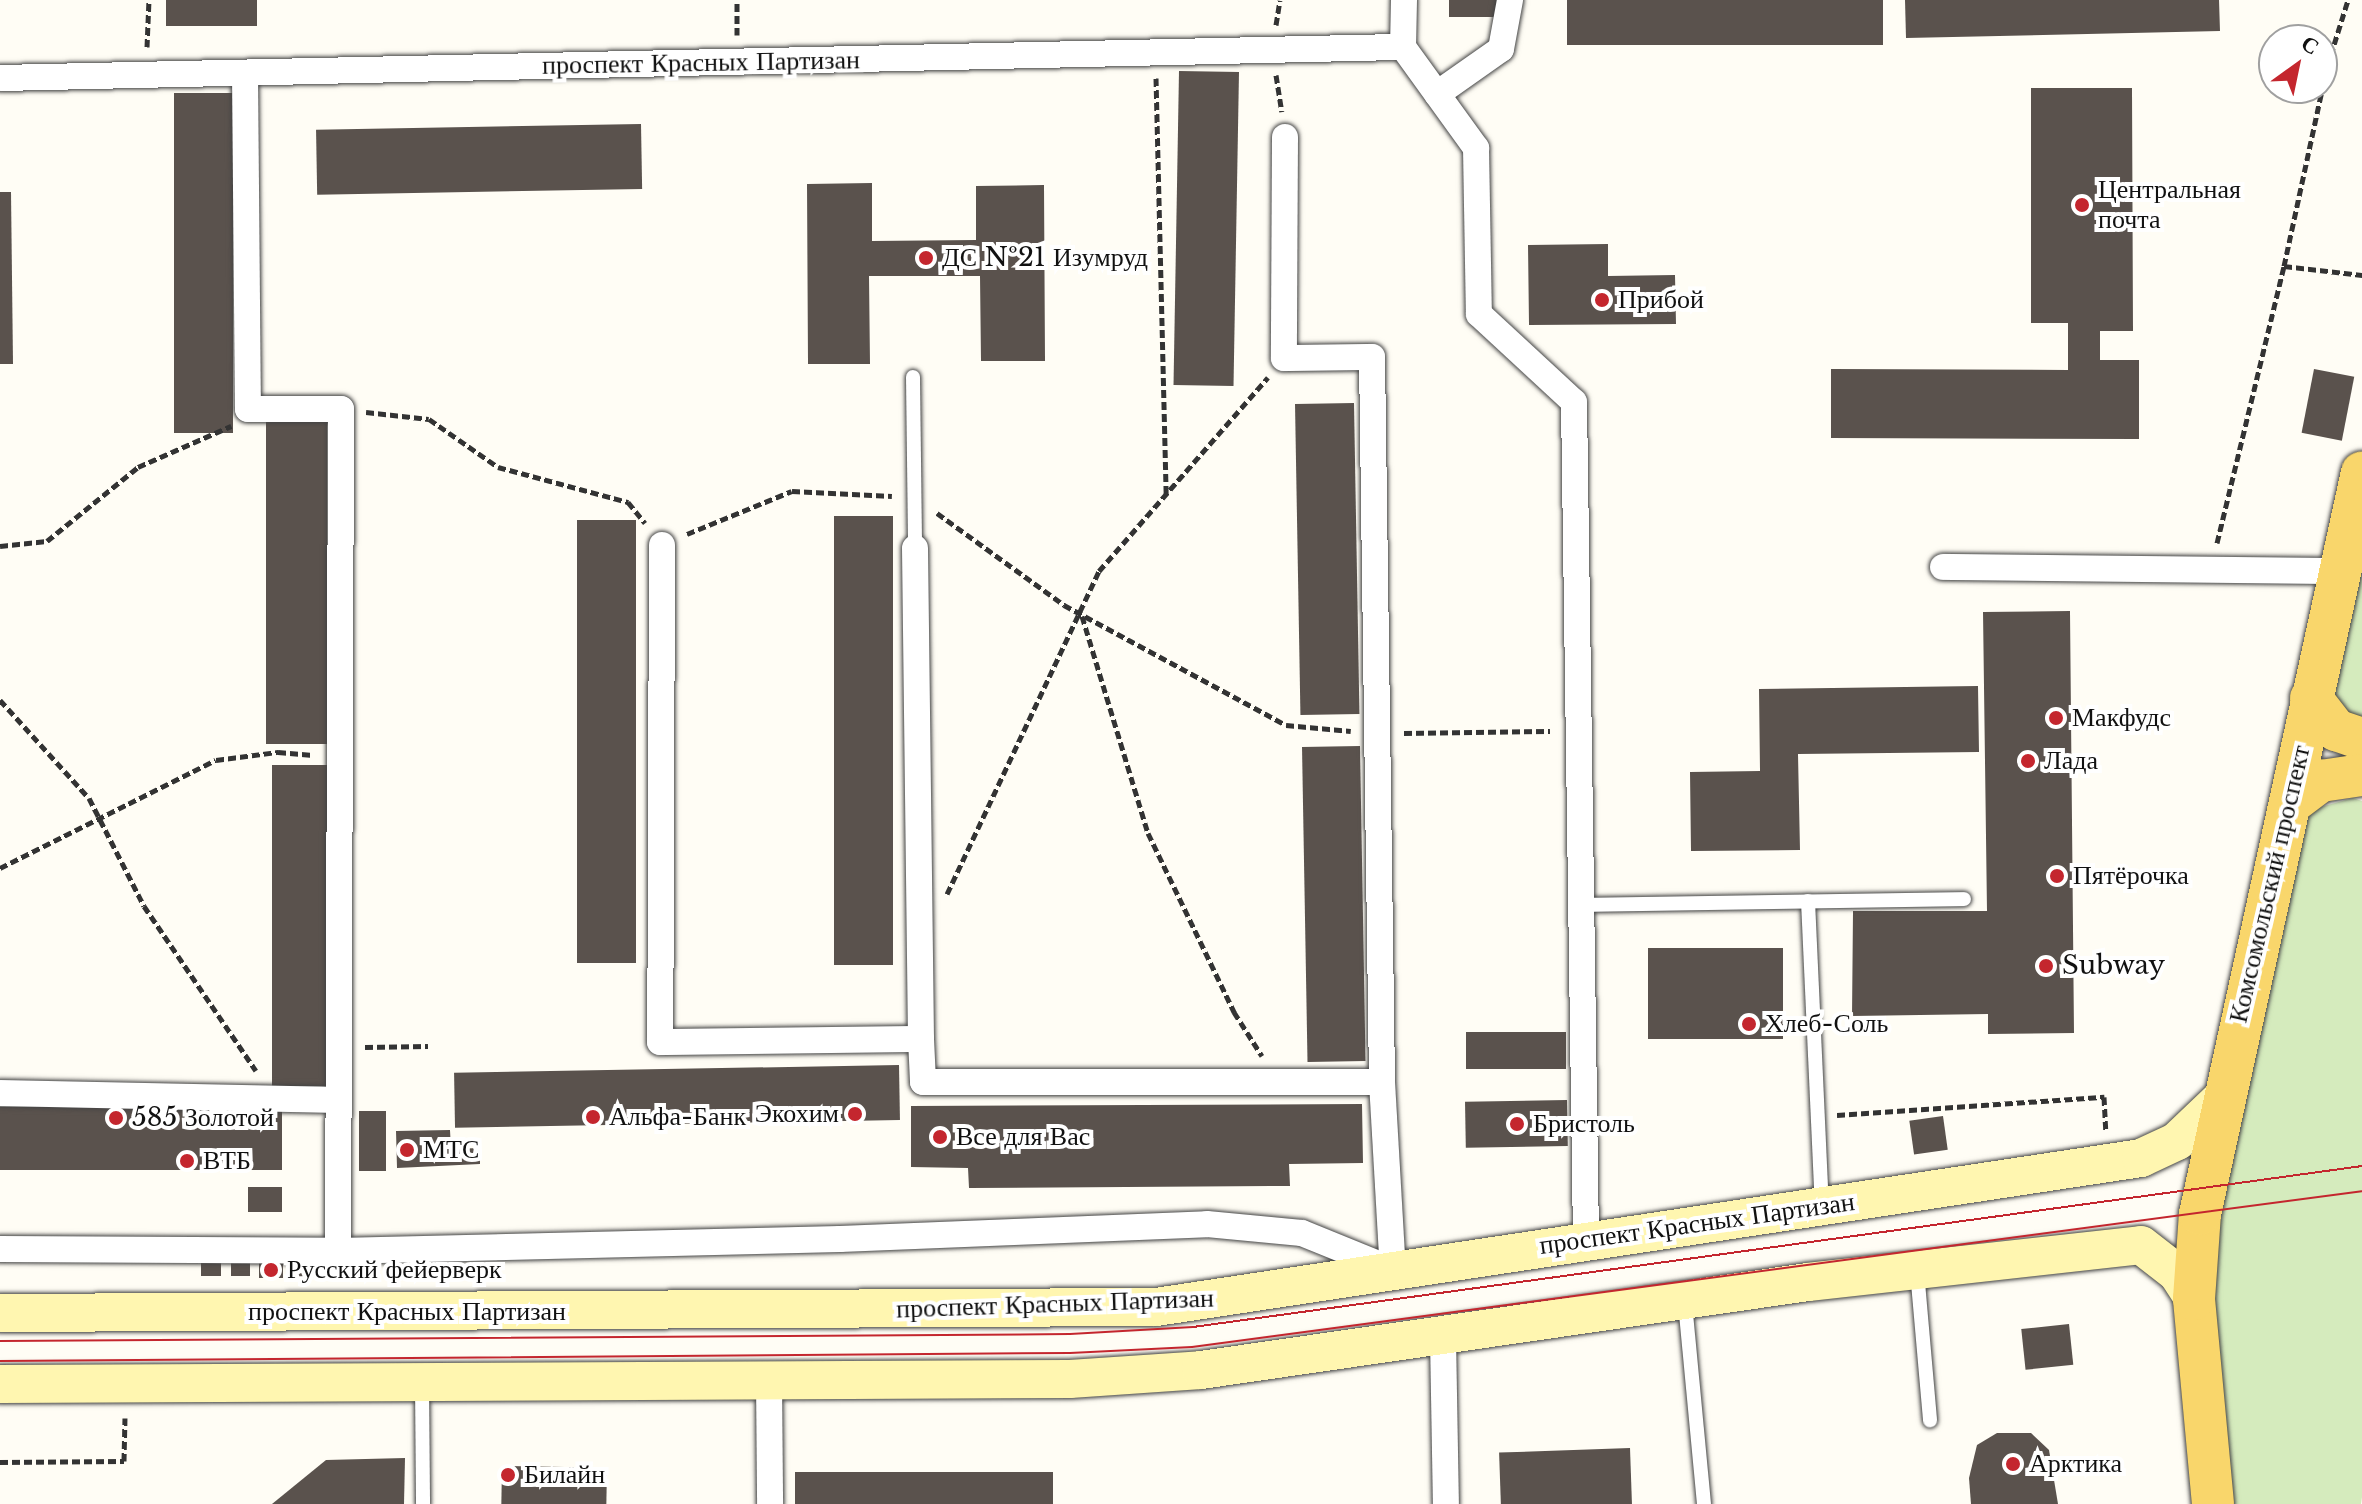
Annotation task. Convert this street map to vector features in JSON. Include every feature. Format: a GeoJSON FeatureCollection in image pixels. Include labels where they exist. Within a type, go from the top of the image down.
{"type":"FeatureCollection","features":[{"type":"Feature","properties":{"kind":"main road","name":"Комсомольский проспект"},"geometry":{"type":"LineString","coordinates":[[2213,1504],[2194,1299],[2200,1214],[2222,1098],[2362,472]]}},
{"type":"Feature","properties":{"kind":"main road"},"geometry":{"type":"LineString","coordinates":[[2311,698],[2336,730],[2362,739]]}},
{"type":"Feature","properties":{"kind":"main road"},"geometry":{"type":"LineString","coordinates":[[2290,804],[2321,781],[2362,775]]}},
{"type":"Feature","properties":{"kind":"main road","name":"проспект Красных Партизан"},"geometry":{"type":"LineString","coordinates":[[0,1313],[1156,1307],[2141,1158],[2177,1141],[2222,1098]]}},
{"type":"Feature","properties":{"kind":"main road"},"geometry":{"type":"LineString","coordinates":[[0,1384],[422,1378],[1070,1379],[1201,1370],[1917,1271],[2141,1245],[2168,1265],[2194,1299]]}},
{"type":"Feature","properties":{"kind":"street"},"geometry":{"type":"LineString","coordinates":[[1404,0],[1403,47],[1476,148],[1479,314],[1574,402],[1584,905],[1586,1241]]}},
{"type":"Feature","properties":{"kind":"street"},"geometry":{"type":"LineString","coordinates":[[1437,94],[1501,49],[1510,0]]}},
{"type":"Feature","properties":{"kind":"street","name":"проспект Красных Партизан"},"geometry":{"type":"LineString","coordinates":[[0,78],[1403,47]]}},
{"type":"Feature","properties":{"kind":"street"},"geometry":{"type":"LineString","coordinates":[[245,73],[248,409],[341,409],[338,1251]]}},
{"type":"Feature","properties":{"kind":"street"},"geometry":{"type":"LineString","coordinates":[[0,1249],[338,1251],[840,1239],[1207,1224],[1302,1233],[1393,1270],[1382,1082],[1372,357],[1284,358],[1285,137]]}},
{"type":"Feature","properties":{"kind":"street"},"geometry":{"type":"LineString","coordinates":[[662,545],[660,1042],[921,1039]]}},
{"type":"Feature","properties":{"kind":"street"},"geometry":{"type":"LineString","coordinates":[[915,548],[923,1082],[1382,1082]]}},
{"type":"Feature","properties":{"kind":"street"},"geometry":{"type":"LineString","coordinates":[[1943,567],[2340,571]]}},
{"type":"Feature","properties":{"kind":"street"},"geometry":{"type":"LineString","coordinates":[[0,1093],[338,1100]]}},
{"type":"Feature","properties":{"kind":"street"},"geometry":{"type":"LineString","coordinates":[[1443,1337],[1446,1504]]}},
{"type":"Feature","properties":{"kind":"street"},"geometry":{"type":"LineString","coordinates":[[769,1379],[770,1504]]}},
{"type":"Feature","properties":{"kind":"lane"},"geometry":{"type":"LineString","coordinates":[[913,377],[915,548]]}},
{"type":"Feature","properties":{"kind":"lane"},"geometry":{"type":"LineString","coordinates":[[1584,905],[1964,899]]}},
{"type":"Feature","properties":{"kind":"lane"},"geometry":{"type":"LineString","coordinates":[[1808,901],[1822,1206]]}},
{"type":"Feature","properties":{"kind":"lane"},"geometry":{"type":"LineString","coordinates":[[1917,1271],[1930,1420]]}},
{"type":"Feature","properties":{"kind":"lane"},"geometry":{"type":"LineString","coordinates":[[1684,1302],[1704,1504]]}},
{"type":"Feature","properties":{"kind":"lane"},"geometry":{"type":"LineString","coordinates":[[422,1378],[423,1504]]}},
{"type":"Feature","properties":{"kind":"path"},"geometry":{"type":"LineString","coordinates":[[146,75],[149,0]]}},
{"type":"Feature","properties":{"kind":"path"},"geometry":{"type":"LineString","coordinates":[[2211,569],[2284,266],[2327,67],[2348,0]]}},
{"type":"Feature","properties":{"kind":"path"},"geometry":{"type":"LineString","coordinates":[[1155,53],[1166,494]]}},
{"type":"Feature","properties":{"kind":"path"},"geometry":{"type":"LineString","coordinates":[[2284,266],[2362,275]]}},
{"type":"Feature","properties":{"kind":"path"},"geometry":{"type":"LineString","coordinates":[[920,938],[964,867],[1099,571],[1284,358]]}},
{"type":"Feature","properties":{"kind":"path"},"geometry":{"type":"LineString","coordinates":[[0,546],[47,541],[138,467],[225,433],[248,409]]}},
{"type":"Feature","properties":{"kind":"path"},"geometry":{"type":"LineString","coordinates":[[341,409],[429,419],[498,467],[628,502],[662,545],[792,491],[914,497],[1081,615],[1286,725],[1377,733],[1581,730]]}},
{"type":"Feature","properties":{"kind":"path"},"geometry":{"type":"LineString","coordinates":[[1081,615],[1148,833],[1234,1012],[1279,1082]]}},
{"type":"Feature","properties":{"kind":"path"},"geometry":{"type":"LineString","coordinates":[[0,700],[89,798],[144,906],[274,1099]]}},
{"type":"Feature","properties":{"kind":"path"},"geometry":{"type":"LineString","coordinates":[[0,868],[216,760],[278,752],[340,757]]}},
{"type":"Feature","properties":{"kind":"path"},"geometry":{"type":"LineString","coordinates":[[339,1048],[428,1046]]}},
{"type":"Feature","properties":{"kind":"path"},"geometry":{"type":"LineString","coordinates":[[1816,1116],[2104,1097],[2106,1141]]}},
{"type":"Feature","properties":{"kind":"path"},"geometry":{"type":"LineString","coordinates":[[0,1462],[124,1461],[125,1415]]}},
{"type":"Feature","properties":{"kind":"green space"},"geometry":{"type":"Polygon","coordinates":[[[2362,533],[2362,729],[2326,697],[2362,533]]]}},
{"type":"Feature","properties":{"kind":"green space"},"geometry":{"type":"Polygon","coordinates":[[[2353,798],[2362,801],[2361,1504],[2227,1504],[2213,1286],[2224,1160],[2301,835],[2310,810],[2353,798]]]}},
{"type":"Feature","properties":{"kind":"building"},"geometry":{"type":"Polygon","coordinates":[[[166,0],[257,0],[257,26],[166,26],[166,0]]]}},
{"type":"Feature","properties":{"kind":"building"},"geometry":{"type":"Polygon","coordinates":[[[1449,0],[1498,0],[1498,17],[1449,17],[1449,0]]]}},
{"type":"Feature","properties":{"kind":"building"},"geometry":{"type":"Polygon","coordinates":[[[1567,0],[1883,0],[1883,45],[1567,45],[1567,0]]]}},
{"type":"Feature","properties":{"kind":"building"},"geometry":{"type":"Polygon","coordinates":[[[1905,0],[2219,0],[2220,31],[1906,38],[1905,0]]]}},
{"type":"Feature","properties":{"kind":"building"},"geometry":{"type":"Polygon","coordinates":[[[1179,71],[1239,72],[1234,386],[1174,385],[1179,71]]]}},
{"type":"Feature","properties":{"kind":"building","name":"Центральная почта"},"geometry":{"type":"Polygon","coordinates":[[[2031,88],[2132,88],[2133,331],[2100,331],[2100,360],[2139,360],[2139,439],[1831,438],[1831,369],[2068,370],[2068,323],[2031,323],[2031,88]]]}},
{"type":"Feature","properties":{"kind":"building"},"geometry":{"type":"Polygon","coordinates":[[[174,93],[233,93],[233,433],[174,433],[174,93]]]}},
{"type":"Feature","properties":{"kind":"building"},"geometry":{"type":"Polygon","coordinates":[[[641,124],[642,189],[317,195],[316,130],[641,124]]]}},
{"type":"Feature","properties":{"kind":"building","name":"ДС №21 Изумруд"},"geometry":{"type":"Polygon","coordinates":[[[872,183],[872,241],[976,240],[976,186],[1044,185],[1045,361],[981,361],[980,276],[869,276],[870,364],[808,364],[807,184],[872,183]]]}},
{"type":"Feature","properties":{"kind":"building"},"geometry":{"type":"Polygon","coordinates":[[[0,192],[11,192],[13,364],[0,364],[0,192]]]}},
{"type":"Feature","properties":{"kind":"building","name":"Прибой"},"geometry":{"type":"Polygon","coordinates":[[[1608,244],[1608,276],[1675,275],[1676,324],[1529,325],[1528,245],[1608,244]]]}},
{"type":"Feature","properties":{"kind":"building"},"geometry":{"type":"Polygon","coordinates":[[[2314,369],[2354,377],[2342,441],[2302,433],[2314,369]]]}},
{"type":"Feature","properties":{"kind":"building"},"geometry":{"type":"Polygon","coordinates":[[[1354,403],[1359,714],[1300,715],[1295,404],[1354,403]]]}},
{"type":"Feature","properties":{"kind":"building"},"geometry":{"type":"Polygon","coordinates":[[[266,422],[327,422],[327,744],[266,744],[266,422]]]}},
{"type":"Feature","properties":{"kind":"building"},"geometry":{"type":"Polygon","coordinates":[[[834,516],[893,516],[893,965],[834,965],[834,516]]]}},
{"type":"Feature","properties":{"kind":"building"},"geometry":{"type":"Polygon","coordinates":[[[577,520],[636,520],[636,963],[577,963],[577,520]]]}},
{"type":"Feature","properties":{"kind":"building","name":"Лада"},"geometry":{"type":"Polygon","coordinates":[[[2070,611],[2074,1033],[1988,1034],[1988,1014],[1852,1016],[1853,911],[1987,911],[1983,612],[2070,611]]]}},
{"type":"Feature","properties":{"kind":"building"},"geometry":{"type":"Polygon","coordinates":[[[1978,686],[1979,752],[1798,754],[1800,850],[1691,851],[1690,772],[1760,771],[1759,689],[1978,686]]]}},
{"type":"Feature","properties":{"kind":"building"},"geometry":{"type":"Polygon","coordinates":[[[1360,746],[1365,1061],[1308,1062],[1302,747],[1360,746]]]}},
{"type":"Feature","properties":{"kind":"building"},"geometry":{"type":"Polygon","coordinates":[[[272,765],[330,765],[330,1086],[272,1086],[272,765]]]}},
{"type":"Feature","properties":{"kind":"building"},"geometry":{"type":"Polygon","coordinates":[[[1648,948],[1783,948],[1783,1039],[1648,1039],[1648,948]]]}},
{"type":"Feature","properties":{"kind":"building"},"geometry":{"type":"Polygon","coordinates":[[[1466,1032],[1566,1032],[1566,1069],[1466,1069],[1466,1032]]]}},
{"type":"Feature","properties":{"kind":"building"},"geometry":{"type":"Polygon","coordinates":[[[899,1065],[900,1120],[455,1128],[454,1073],[899,1065]]]}},
{"type":"Feature","properties":{"kind":"building","name":"Бристоль"},"geometry":{"type":"Polygon","coordinates":[[[1567,1100],[1568,1146],[1466,1148],[1465,1102],[1567,1100]]]}},
{"type":"Feature","properties":{"kind":"building"},"geometry":{"type":"Polygon","coordinates":[[[1362,1104],[1363,1163],[1289,1164],[1290,1186],[969,1188],[968,1168],[911,1167],[911,1106],[1362,1104]]]}},
{"type":"Feature","properties":{"kind":"building"},"geometry":{"type":"Polygon","coordinates":[[[0,1107],[282,1107],[282,1170],[0,1170],[0,1107]]]}},
{"type":"Feature","properties":{"kind":"building"},"geometry":{"type":"Polygon","coordinates":[[[359,1111],[386,1111],[386,1171],[359,1171],[359,1111]]]}},
{"type":"Feature","properties":{"kind":"building"},"geometry":{"type":"Polygon","coordinates":[[[1943,1116],[1948,1150],[1914,1154],[1909,1121],[1943,1116]]]}},
{"type":"Feature","properties":{"kind":"building"},"geometry":{"type":"Polygon","coordinates":[[[450,1130],[451,1149],[480,1148],[480,1164],[397,1168],[396,1131],[450,1130]]]}},
{"type":"Feature","properties":{"kind":"building"},"geometry":{"type":"Polygon","coordinates":[[[248,1187],[282,1187],[282,1212],[248,1212],[248,1187]]]}},
{"type":"Feature","properties":{"kind":"building"},"geometry":{"type":"Polygon","coordinates":[[[201,1262],[221,1262],[221,1276],[201,1276],[201,1262]]]}},
{"type":"Feature","properties":{"kind":"building"},"geometry":{"type":"Polygon","coordinates":[[[231,1262],[250,1262],[250,1276],[231,1276],[231,1262]]]}},
{"type":"Feature","properties":{"kind":"building","name":"Русский фейерверк"},"geometry":{"type":"Polygon","coordinates":[[[259,1263],[283,1263],[283,1278],[259,1278],[259,1263]]]}},
{"type":"Feature","properties":{"kind":"building"},"geometry":{"type":"Polygon","coordinates":[[[298,1264],[318,1264],[318,1278],[298,1278],[298,1264]]]}},
{"type":"Feature","properties":{"kind":"building"},"geometry":{"type":"Polygon","coordinates":[[[2069,1324],[2073,1365],[2026,1370],[2021,1329],[2069,1324]]]}},
{"type":"Feature","properties":{"kind":"building","name":"Арктика"},"geometry":{"type":"Polygon","coordinates":[[[1997,1433],[2031,1433],[2049,1450],[2058,1504],[1971,1504],[1969,1478],[1977,1445],[1997,1433]]]}},
{"type":"Feature","properties":{"kind":"building"},"geometry":{"type":"Polygon","coordinates":[[[1630,1448],[1632,1504],[1501,1504],[1499,1453],[1630,1448]]]}},
{"type":"Feature","properties":{"kind":"building"},"geometry":{"type":"Polygon","coordinates":[[[405,1458],[404,1504],[272,1504],[326,1460],[405,1458]]]}},
{"type":"Feature","properties":{"kind":"building"},"geometry":{"type":"Polygon","coordinates":[[[502,1466],[607,1468],[606,1504],[501,1504],[502,1466]]]}},
{"type":"Feature","properties":{"kind":"building"},"geometry":{"type":"Polygon","coordinates":[[[795,1472],[1053,1472],[1053,1504],[795,1504],[795,1472]]]}},
{"type":"Feature","properties":{"kind":"tram line"},"geometry":{"type":"LineString","coordinates":[[0,1341],[1070,1334],[1193,1327],[2362,1166]]}},
{"type":"Feature","properties":{"kind":"tram line"},"geometry":{"type":"LineString","coordinates":[[0,1361],[1070,1353],[1192,1347],[2362,1191]]}},
{"type":"Feature","properties":{"kind":"place","name":"Центральная почта"},"geometry":{"type":"Point","coordinates":[2082,205]}},
{"type":"Feature","properties":{"kind":"place","name":"ДС №21 Изумруд"},"geometry":{"type":"Point","coordinates":[926,258]}},
{"type":"Feature","properties":{"kind":"place","name":"Прибой"},"geometry":{"type":"Point","coordinates":[1602,300]}},
{"type":"Feature","properties":{"kind":"place","name":"Макфудс"},"geometry":{"type":"Point","coordinates":[2056,718]}},
{"type":"Feature","properties":{"kind":"place","name":"Лада"},"geometry":{"type":"Point","coordinates":[2028,761]}},
{"type":"Feature","properties":{"kind":"place","name":"Пятёрочка"},"geometry":{"type":"Point","coordinates":[2057,876]}},
{"type":"Feature","properties":{"kind":"place","name":"Subway"},"geometry":{"type":"Point","coordinates":[2046,966]}},
{"type":"Feature","properties":{"kind":"place","name":"Хлеб-Соль"},"geometry":{"type":"Point","coordinates":[1749,1024]}},
{"type":"Feature","properties":{"kind":"place","name":"Экохим"},"geometry":{"type":"Point","coordinates":[855,1114]}},
{"type":"Feature","properties":{"kind":"place","name":"Альфа-Банк"},"geometry":{"type":"Point","coordinates":[593,1117]}},
{"type":"Feature","properties":{"kind":"place","name":"585 Золотой"},"geometry":{"type":"Point","coordinates":[116,1118]}},
{"type":"Feature","properties":{"kind":"place","name":"Бристоль"},"geometry":{"type":"Point","coordinates":[1517,1124]}},
{"type":"Feature","properties":{"kind":"place","name":"Все для Вас"},"geometry":{"type":"Point","coordinates":[940,1137]}},
{"type":"Feature","properties":{"kind":"place","name":"МТС"},"geometry":{"type":"Point","coordinates":[407,1150]}},
{"type":"Feature","properties":{"kind":"place","name":"ВТБ"},"geometry":{"type":"Point","coordinates":[187,1161]}},
{"type":"Feature","properties":{"kind":"place","name":"Русский фейерверк"},"geometry":{"type":"Point","coordinates":[271,1270]}},
{"type":"Feature","properties":{"kind":"place","name":"Арктика"},"geometry":{"type":"Point","coordinates":[2013,1464]}},
{"type":"Feature","properties":{"kind":"place","name":"Билайн"},"geometry":{"type":"Point","coordinates":[508,1475]}}]}
